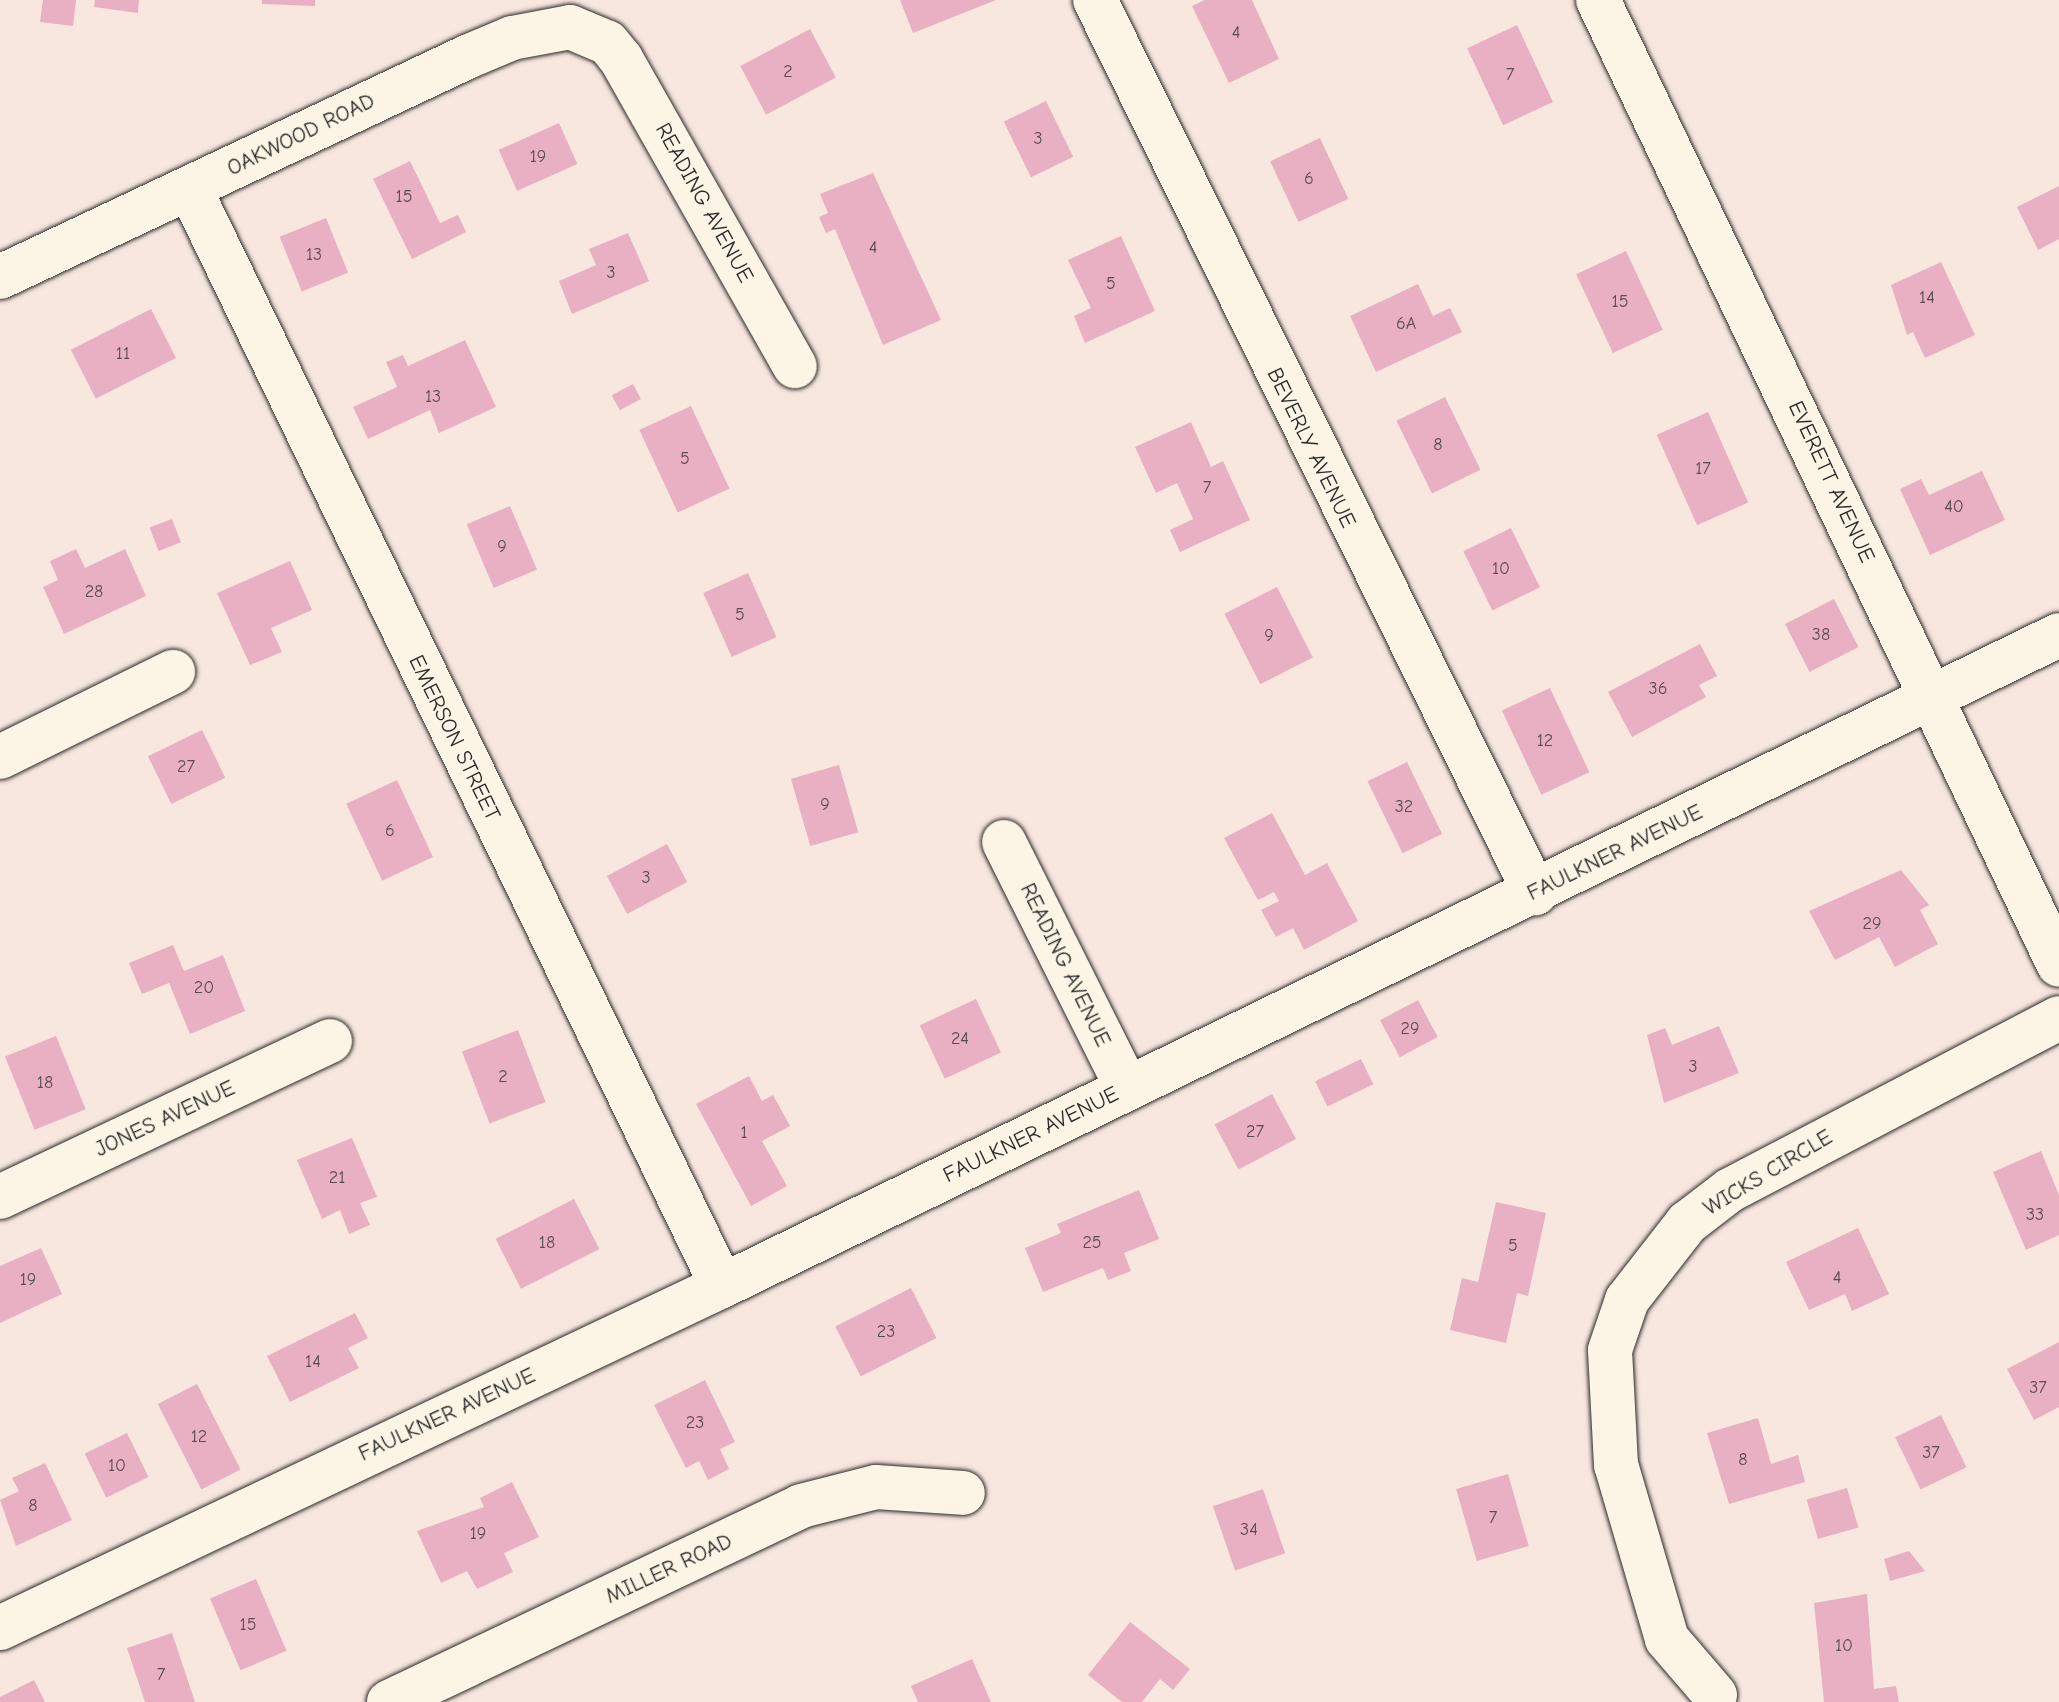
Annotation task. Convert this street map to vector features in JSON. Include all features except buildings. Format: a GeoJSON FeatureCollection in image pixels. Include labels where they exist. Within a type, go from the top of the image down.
{"type":"FeatureCollection","features":[{"type":"Feature","properties":{"kind":"street","name":"BEVERLY AVENUE"},"geometry":{"type":"LineString","coordinates":[[1095,0],[1535,893]]}},
{"type":"Feature","properties":{"kind":"street","name":"EVERETT AVENUE"},"geometry":{"type":"LineString","coordinates":[[1598,0],[2059,965]]}},
{"type":"Feature","properties":{"kind":"street","name":"OAKWOOD ROAD"},"geometry":{"type":"LineString","coordinates":[[0,277],[467,57],[538,14],[608,43]]}},
{"type":"Feature","properties":{"kind":"street","name":"READING AVENUE"},"geometry":{"type":"LineString","coordinates":[[608,43],[795,366]]}},
{"type":"Feature","properties":{"kind":"street","name":"EMERSON STREET"},"geometry":{"type":"LineString","coordinates":[[190,189],[722,1286]]}},
{"type":"Feature","properties":{"kind":"street","name":"FAULKNER AVENUE"},"geometry":{"type":"LineString","coordinates":[[0,1628],[722,1286],[1535,893],[2059,635]]}},
{"type":"Feature","properties":{"kind":"street"},"geometry":{"type":"LineString","coordinates":[[0,757],[173,672]]}},
{"type":"Feature","properties":{"kind":"street","name":"READING AVENUE"},"geometry":{"type":"LineString","coordinates":[[1004,842],[1127,1088]]}},
{"type":"Feature","properties":{"kind":"street","name":"WICKS CIRCLE"},"geometry":{"type":"LineString","coordinates":[[1715,1695],[1667,1639],[1616,1465],[1610,1350],[1627,1300],[1678,1233],[1730,1190],[2059,1018]]}},
{"type":"Feature","properties":{"kind":"street","name":"JONES AVENUE"},"geometry":{"type":"LineString","coordinates":[[0,1197],[330,1041]]}},
{"type":"Feature","properties":{"kind":"street","name":"MILLER ROAD"},"geometry":{"type":"LineString","coordinates":[[389,1702],[801,1506],[876,1487],[963,1493]]}}]}
